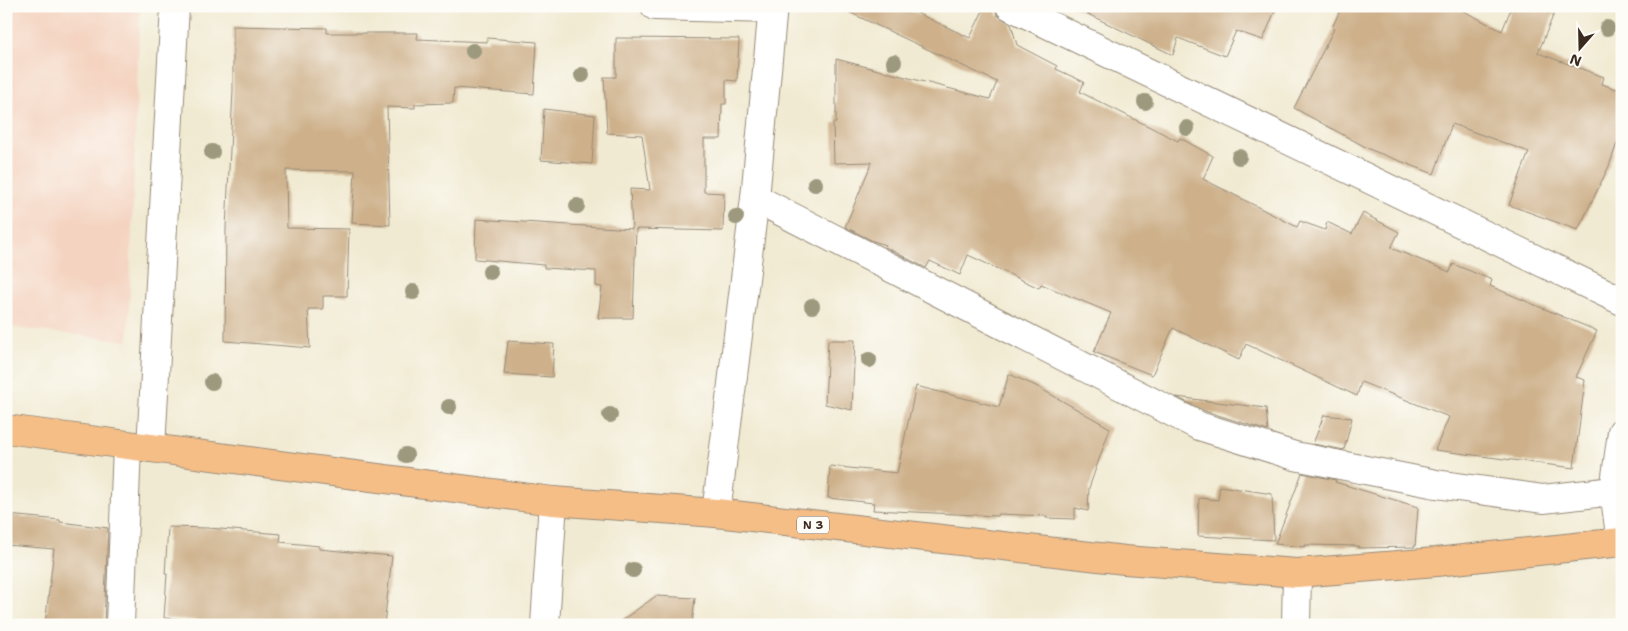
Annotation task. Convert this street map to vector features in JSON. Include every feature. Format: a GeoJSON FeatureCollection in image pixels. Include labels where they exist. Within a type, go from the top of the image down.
{"type":"FeatureCollection","features":[{"type":"Feature","properties":{"kind":"main road","name":"N 3"},"geometry":{"type":"LineString","coordinates":[[6,429],[553,501],[716,513],[1125,560],[1297,573],[1436,562],[1621,542]]}},
{"type":"Feature","properties":{"kind":"street"},"geometry":{"type":"LineString","coordinates":[[120,625],[139,447],[175,6]]}},
{"type":"Feature","properties":{"kind":"street"},"geometry":{"type":"LineString","coordinates":[[655,6],[773,8],[755,198],[716,513]]}},
{"type":"Feature","properties":{"kind":"street"},"geometry":{"type":"LineString","coordinates":[[1010,6],[1622,300]]}},
{"type":"Feature","properties":{"kind":"street"},"geometry":{"type":"LineString","coordinates":[[755,198],[1199,426],[1294,456],[1436,484],[1543,499],[1614,491]]}},
{"type":"Feature","properties":{"kind":"street"},"geometry":{"type":"LineString","coordinates":[[1621,542],[1614,491],[1622,432]]}},
{"type":"Feature","properties":{"kind":"street"},"geometry":{"type":"LineString","coordinates":[[545,625],[553,501]]}},
{"type":"Feature","properties":{"kind":"street"},"geometry":{"type":"LineString","coordinates":[[1296,625],[1297,573]]}},
{"type":"Feature","properties":{"kind":"shaded area"},"geometry":{"type":"Polygon","coordinates":[[[6,6],[140,6],[128,341],[6,327],[6,6]]]}},
{"type":"Feature","properties":{"kind":"building"},"geometry":{"type":"Polygon","coordinates":[[[836,6],[902,6],[970,38],[985,6],[995,6],[997,15],[1011,24],[1017,45],[1057,66],[1056,69],[1084,82],[1080,92],[1178,141],[1180,138],[1213,156],[1203,179],[1297,227],[1300,221],[1325,230],[1327,222],[1352,234],[1363,213],[1399,232],[1391,248],[1450,272],[1453,264],[1492,280],[1490,286],[1597,331],[1576,377],[1585,380],[1574,468],[1435,450],[1449,417],[1361,382],[1357,396],[1246,344],[1239,360],[1173,328],[1152,375],[1094,352],[1111,313],[1041,284],[1039,288],[968,255],[960,275],[930,261],[926,268],[885,247],[886,245],[873,241],[845,227],[872,162],[834,163],[833,123],[836,123],[836,59],[990,99],[997,82],[836,6]]]}},
{"type":"Feature","properties":{"kind":"building"},"geometry":{"type":"Polygon","coordinates":[[[1071,6],[1277,6],[1263,40],[1236,31],[1225,56],[1178,38],[1173,55],[1071,6]]]}},
{"type":"Feature","properties":{"kind":"building"},"geometry":{"type":"Polygon","coordinates":[[[1342,6],[1454,6],[1502,31],[1512,6],[1557,6],[1538,53],[1604,77],[1602,84],[1622,91],[1622,129],[1609,166],[1578,230],[1509,205],[1529,152],[1452,124],[1434,174],[1371,150],[1294,108],[1334,29],[1332,28],[1342,6]]]}},
{"type":"Feature","properties":{"kind":"building"},"geometry":{"type":"Polygon","coordinates":[[[233,26],[327,28],[327,33],[418,33],[417,39],[487,42],[487,38],[537,42],[534,94],[454,88],[453,103],[415,104],[415,108],[387,107],[390,225],[352,223],[355,171],[286,170],[287,228],[349,229],[347,296],[323,296],[323,309],[308,309],[310,348],[225,341],[226,228],[233,91],[233,26]]]}},
{"type":"Feature","properties":{"kind":"building"},"geometry":{"type":"Polygon","coordinates":[[[616,38],[739,39],[737,81],[726,80],[726,104],[722,104],[721,139],[704,139],[704,192],[724,193],[723,231],[636,229],[633,318],[598,318],[602,287],[596,286],[596,271],[544,268],[544,265],[475,259],[476,219],[632,229],[630,189],[650,190],[642,135],[607,133],[604,77],[616,77],[616,38]]]}},
{"type":"Feature","properties":{"kind":"building"},"geometry":{"type":"Polygon","coordinates":[[[544,109],[595,115],[592,164],[541,160],[544,109]]]}},
{"type":"Feature","properties":{"kind":"building"},"geometry":{"type":"Polygon","coordinates":[[[828,340],[855,340],[852,410],[825,404],[828,340]]]}},
{"type":"Feature","properties":{"kind":"building"},"geometry":{"type":"Polygon","coordinates":[[[508,341],[554,344],[552,377],[504,374],[508,341]]]}},
{"type":"Feature","properties":{"kind":"building"},"geometry":{"type":"Polygon","coordinates":[[[1009,374],[1036,386],[1110,428],[1089,488],[1088,511],[1075,508],[1075,519],[1046,518],[1046,516],[998,514],[997,516],[873,510],[874,503],[828,498],[830,466],[897,473],[916,386],[999,407],[1009,374]]]}},
{"type":"Feature","properties":{"kind":"building"},"geometry":{"type":"Polygon","coordinates":[[[1176,397],[1266,408],[1268,431],[1205,411],[1176,397]]]}},
{"type":"Feature","properties":{"kind":"building"},"geometry":{"type":"Polygon","coordinates":[[[1324,415],[1352,418],[1344,450],[1313,444],[1324,415]]]}},
{"type":"Feature","properties":{"kind":"building"},"geometry":{"type":"Polygon","coordinates":[[[1302,473],[1336,480],[1335,482],[1418,507],[1415,547],[1358,548],[1359,546],[1305,545],[1305,547],[1275,544],[1302,473]]]}},
{"type":"Feature","properties":{"kind":"building"},"geometry":{"type":"Polygon","coordinates":[[[1220,486],[1272,494],[1274,540],[1198,536],[1199,498],[1218,500],[1220,486]]]}},
{"type":"Feature","properties":{"kind":"building"},"geometry":{"type":"Polygon","coordinates":[[[8,515],[60,520],[60,522],[108,528],[104,625],[45,625],[54,549],[6,545],[8,515]]]}},
{"type":"Feature","properties":{"kind":"building"},"geometry":{"type":"Polygon","coordinates":[[[168,527],[281,534],[280,542],[319,546],[319,549],[392,556],[384,625],[201,625],[201,621],[164,618],[168,527]]]}},
{"type":"Feature","properties":{"kind":"building"},"geometry":{"type":"Polygon","coordinates":[[[656,596],[695,598],[692,625],[615,625],[656,596]]]}}]}
